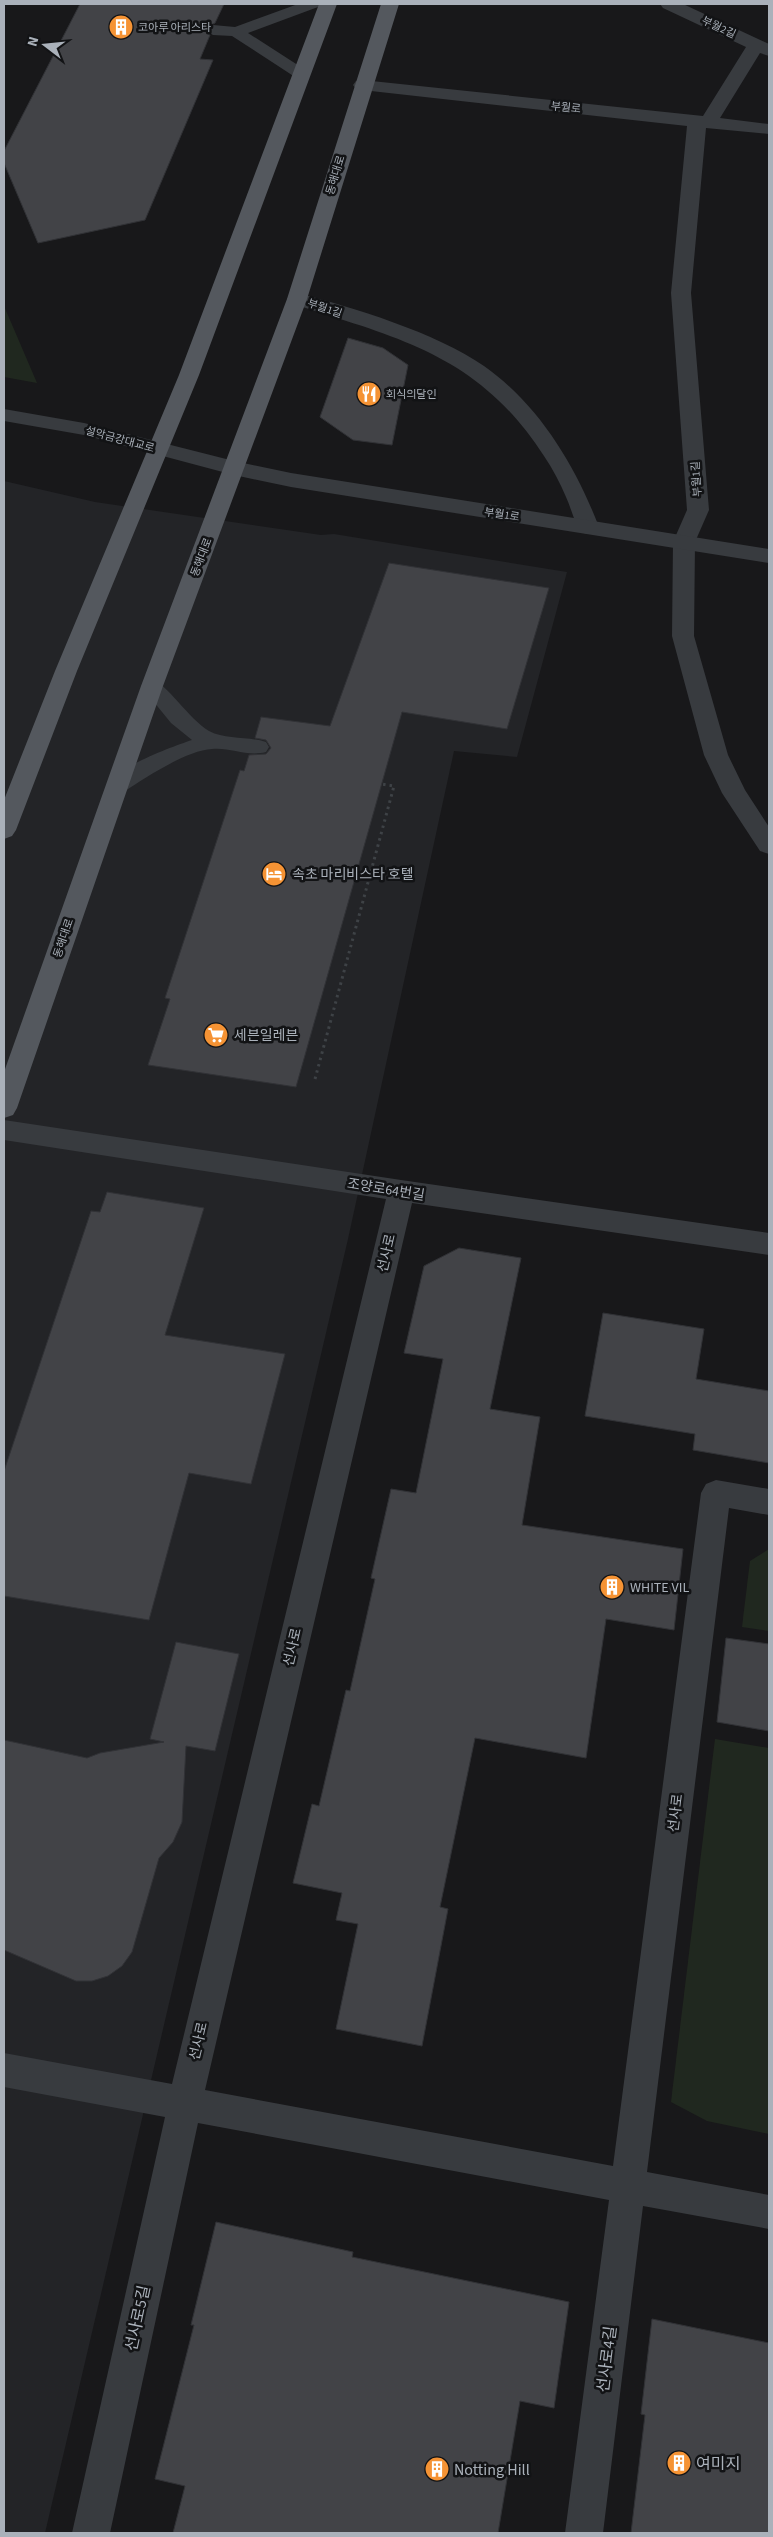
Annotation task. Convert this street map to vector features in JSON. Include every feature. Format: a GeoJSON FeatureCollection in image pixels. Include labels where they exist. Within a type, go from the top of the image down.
{"type":"FeatureCollection","features":[{"type":"Feature","properties":{"kind":"main road"},"geometry":{"type":"LineString","coordinates":[[4,830],[156,449],[189,375],[328,4]]}},
{"type":"Feature","properties":{"kind":"main road","name":"동해대로"},"geometry":{"type":"LineString","coordinates":[[4,1108],[152,686],[297,299],[362,85],[390,4]]}},
{"type":"Feature","properties":{"kind":"street","name":"부월2길"},"geometry":{"type":"LineString","coordinates":[[669,4],[763,48]]}},
{"type":"Feature","properties":{"kind":"street"},"geometry":{"type":"LineString","coordinates":[[703,122],[763,48]]}},
{"type":"Feature","properties":{"kind":"street","name":"부월로"},"geometry":{"type":"LineString","coordinates":[[362,85],[769,129]]}},
{"type":"Feature","properties":{"kind":"street","name":"부월1길"},"geometry":{"type":"LineString","coordinates":[[703,122],[681,293],[698,510],[684,542],[683,636],[716,755],[734,792],[769,845]]}},
{"type":"Feature","properties":{"kind":"street","name":"부월1길"},"geometry":{"type":"LineString","coordinates":[[297,299],[415,339],[461,360],[485,376],[503,392],[546,444],[574,488],[588,527]]}},
{"type":"Feature","properties":{"kind":"street","name":"설악금강대교로"},"geometry":{"type":"LineString","coordinates":[[4,415],[84,430],[234,468]]}},
{"type":"Feature","properties":{"kind":"street","name":"부월1로"},"geometry":{"type":"LineString","coordinates":[[234,468],[291,480],[769,556]]}},
{"type":"Feature","properties":{"kind":"street","name":"조양로64번길"},"geometry":{"type":"LineString","coordinates":[[4,1130],[401,1191],[769,1244]]}},
{"type":"Feature","properties":{"kind":"street","name":"선사로"},"geometry":{"type":"LineString","coordinates":[[184,2104],[401,1191]]}},
{"type":"Feature","properties":{"kind":"street","name":"선사로"},"geometry":{"type":"LineString","coordinates":[[627,2185],[716,1493],[769,1502]]}},
{"type":"Feature","properties":{"kind":"street"},"geometry":{"type":"LineString","coordinates":[[4,2070],[769,2212]]}},
{"type":"Feature","properties":{"kind":"street","name":"선사로5길"},"geometry":{"type":"LineString","coordinates":[[91,2533],[184,2104]]}},
{"type":"Feature","properties":{"kind":"street","name":"선사로4길"},"geometry":{"type":"LineString","coordinates":[[584,2533],[627,2185]]}},
{"type":"Feature","properties":{"kind":"lane"},"geometry":{"type":"LineString","coordinates":[[212,30],[236,32],[312,4]]}},
{"type":"Feature","properties":{"kind":"lane"},"geometry":{"type":"LineString","coordinates":[[236,32],[301,74]]}},
{"type":"Feature","properties":{"kind":"lane"},"geometry":{"type":"LineString","coordinates":[[152,686],[179,719],[213,741]]}},
{"type":"Feature","properties":{"kind":"lane"},"geometry":{"type":"LineString","coordinates":[[117,786],[150,763],[180,750],[213,741],[258,747]]}},
{"type":"Feature","properties":{"kind":"path"},"geometry":{"type":"LineString","coordinates":[[315,1079],[394,786],[381,784]]}},
{"type":"Feature","properties":{"kind":"shaded area"},"geometry":{"type":"Polygon","coordinates":[[[4,306],[37,383],[4,377],[4,306]]]}},
{"type":"Feature","properties":{"kind":"shaded area"},"geometry":{"type":"Polygon","coordinates":[[[4,481],[95,502],[321,535],[334,534],[567,572],[517,757],[454,751],[348,1239],[45,2533],[4,2533],[4,481]]]}},
{"type":"Feature","properties":{"kind":"shaded area"},"geometry":{"type":"Polygon","coordinates":[[[769,1549],[769,1631],[742,1627],[750,1561],[769,1549]]]}},
{"type":"Feature","properties":{"kind":"shaded area"},"geometry":{"type":"Polygon","coordinates":[[[715,1739],[769,1748],[769,2134],[707,2121],[671,2102],[715,1739]]]}},
{"type":"Feature","properties":{"kind":"building"},"geometry":{"type":"Polygon","coordinates":[[[80,4],[224,4],[215,23],[203,29],[210,35],[200,59],[213,60],[145,220],[38,243],[4,163],[4,151],[80,4]]]}},
{"type":"Feature","properties":{"kind":"building"},"geometry":{"type":"Polygon","coordinates":[[[348,338],[383,348],[408,365],[392,445],[353,440],[320,417],[348,338]]]}},
{"type":"Feature","properties":{"kind":"building"},"geometry":{"type":"Polygon","coordinates":[[[389,563],[549,588],[507,729],[402,712],[296,1087],[148,1065],[170,999],[165,998],[240,770],[244,771],[249,755],[266,754],[271,748],[266,740],[255,738],[261,717],[330,726],[389,563]]]}},
{"type":"Feature","properties":{"kind":"building"},"geometry":{"type":"Polygon","coordinates":[[[107,1192],[204,1208],[165,1335],[285,1354],[251,1484],[189,1473],[149,1620],[4,1596],[4,1471],[91,1211],[100,1212],[107,1192]]]}},
{"type":"Feature","properties":{"kind":"building"},"geometry":{"type":"Polygon","coordinates":[[[459,1248],[521,1258],[490,1409],[540,1417],[522,1525],[683,1549],[674,1630],[606,1619],[586,1758],[475,1738],[440,1907],[448,1909],[422,2046],[336,2029],[358,1924],[336,1920],[342,1893],[293,1883],[312,1804],[319,1806],[346,1690],[350,1691],[375,1579],[371,1578],[391,1489],[416,1493],[443,1359],[404,1353],[424,1266],[459,1248]]]}},
{"type":"Feature","properties":{"kind":"building"},"geometry":{"type":"Polygon","coordinates":[[[603,1313],[704,1329],[696,1379],[769,1391],[769,1463],[693,1450],[695,1434],[585,1416],[603,1313]]]}},
{"type":"Feature","properties":{"kind":"building"},"geometry":{"type":"Polygon","coordinates":[[[726,1638],[769,1644],[769,1731],[717,1722],[726,1638]]]}},
{"type":"Feature","properties":{"kind":"building"},"geometry":{"type":"Polygon","coordinates":[[[176,1642],[239,1654],[215,1751],[186,1746],[182,1822],[173,1842],[159,1858],[132,1952],[122,1966],[108,1976],[92,1981],[76,1981],[4,1950],[4,1740],[87,1758],[100,1753],[164,1742],[150,1739],[176,1642]]]}},
{"type":"Feature","properties":{"kind":"building"},"geometry":{"type":"Polygon","coordinates":[[[216,2222],[353,2252],[352,2257],[569,2302],[554,2408],[520,2401],[498,2533],[173,2533],[185,2486],[155,2479],[194,2325],[191,2325],[216,2222]]]}},
{"type":"Feature","properties":{"kind":"building"},"geometry":{"type":"Polygon","coordinates":[[[652,2319],[769,2343],[769,2533],[631,2533],[645,2415],[641,2414],[652,2319]]]}},
{"type":"Feature","properties":{"kind":"place","name":"코아루 아리스타"},"geometry":{"type":"Point","coordinates":[121,27]}},
{"type":"Feature","properties":{"kind":"place","name":"회식의달인"},"geometry":{"type":"Point","coordinates":[369,394]}},
{"type":"Feature","properties":{"kind":"place","name":"속초 마리비스타 호텔"},"geometry":{"type":"Point","coordinates":[274,874]}},
{"type":"Feature","properties":{"kind":"place","name":"세븐일레븐"},"geometry":{"type":"Point","coordinates":[216,1035]}},
{"type":"Feature","properties":{"kind":"place","name":"WHITE VIL"},"geometry":{"type":"Point","coordinates":[612,1587]}},
{"type":"Feature","properties":{"kind":"place","name":"여미지"},"geometry":{"type":"Point","coordinates":[679,2463]}},
{"type":"Feature","properties":{"kind":"place","name":"Notting Hill"},"geometry":{"type":"Point","coordinates":[437,2469]}}]}
